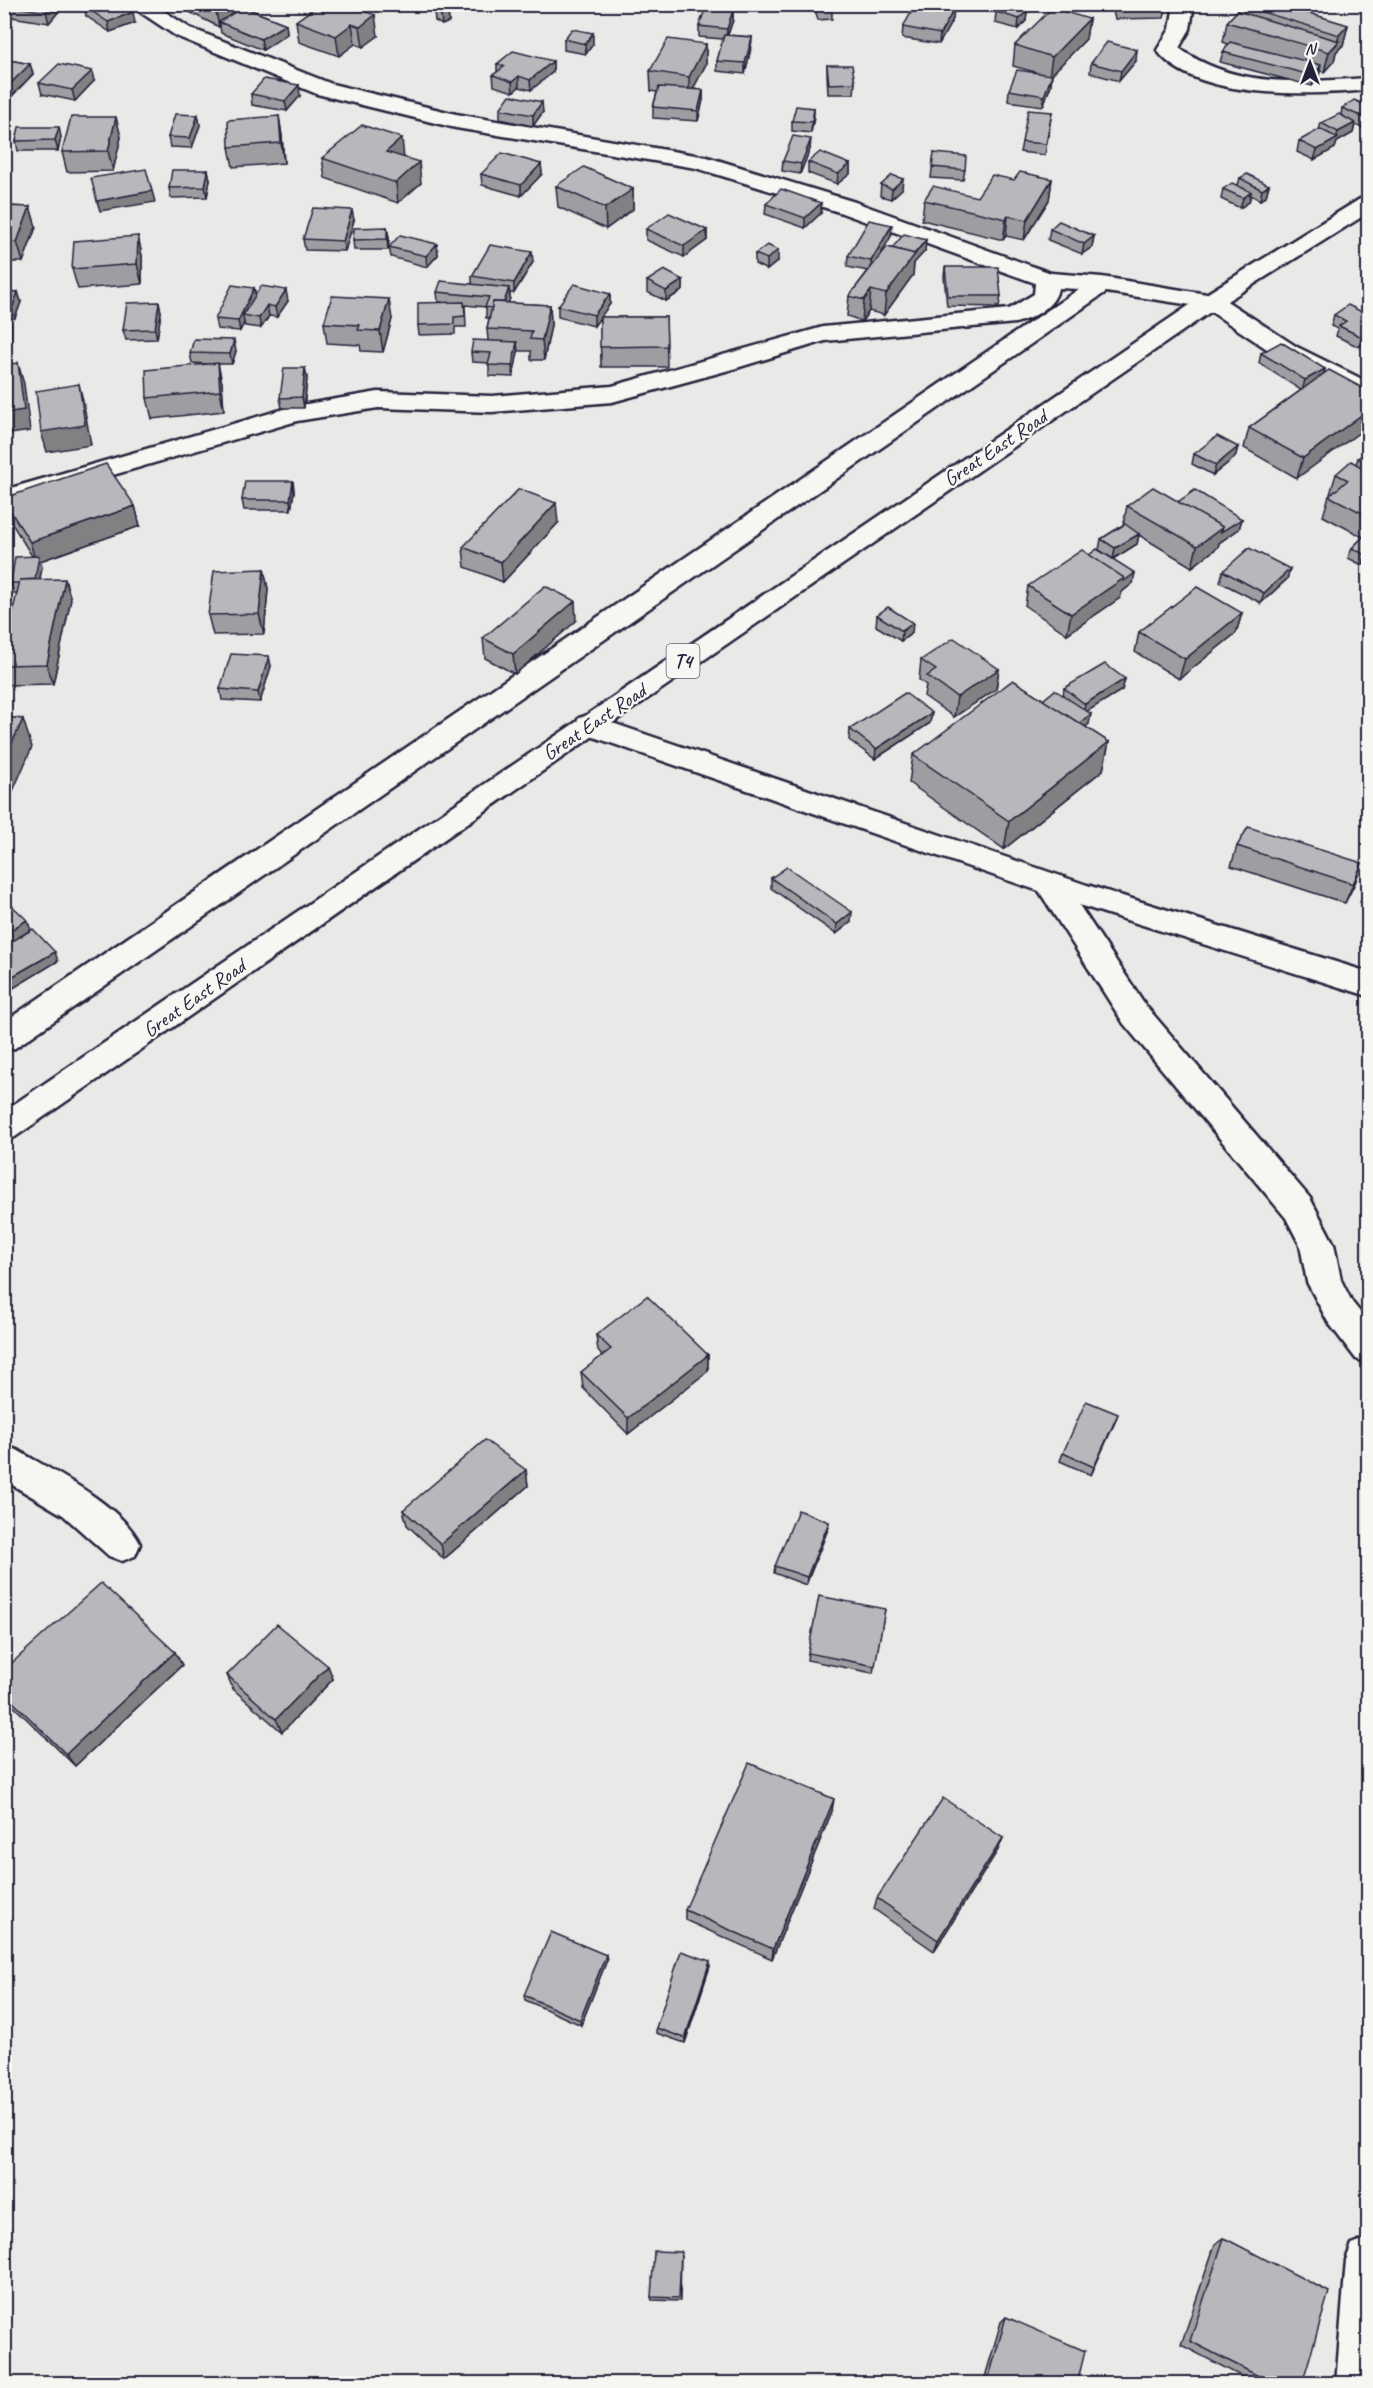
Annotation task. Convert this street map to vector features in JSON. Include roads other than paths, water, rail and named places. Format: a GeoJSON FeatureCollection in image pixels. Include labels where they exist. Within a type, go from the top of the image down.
{"type":"FeatureCollection","features":[{"type":"Feature","properties":{"kind":"main road"},"geometry":{"type":"LineString","coordinates":[[138,4],[183,32],[325,89],[456,121],[699,162],[846,207],[1047,280],[1102,284],[1211,301],[1288,352],[1368,391]]}},
{"type":"Feature","properties":{"kind":"main road"},"geometry":{"type":"LineString","coordinates":[[1184,4],[1180,29],[1168,50],[1195,68],[1233,81],[1298,89],[1368,84]]}},
{"type":"Feature","properties":{"kind":"main road","name":"Great East Road"},"geometry":{"type":"LineString","coordinates":[[4,1128],[1211,301],[1368,204]]}},
{"type":"Feature","properties":{"kind":"main road"},"geometry":{"type":"LineString","coordinates":[[4,498],[295,414],[378,400],[492,404],[612,394],[823,334],[1015,316],[1046,297],[1047,280]]}},
{"type":"Feature","properties":{"kind":"main road"},"geometry":{"type":"LineString","coordinates":[[4,1039],[1102,284]]}},
{"type":"Feature","properties":{"kind":"main road"},"geometry":{"type":"LineString","coordinates":[[589,725],[1049,883],[1368,984]]}},
{"type":"Feature","properties":{"kind":"main road"},"geometry":{"type":"LineString","coordinates":[[1049,883],[1135,1015],[1298,1208],[1317,1244],[1324,1281],[1340,1312],[1368,1348]]}},
{"type":"Feature","properties":{"kind":"main road"},"geometry":{"type":"LineString","coordinates":[[4,1461],[76,1503],[122,1544]]}},
{"type":"Feature","properties":{"kind":"main road"},"geometry":{"type":"LineString","coordinates":[[1359,2384],[1368,2260]]}}]}
